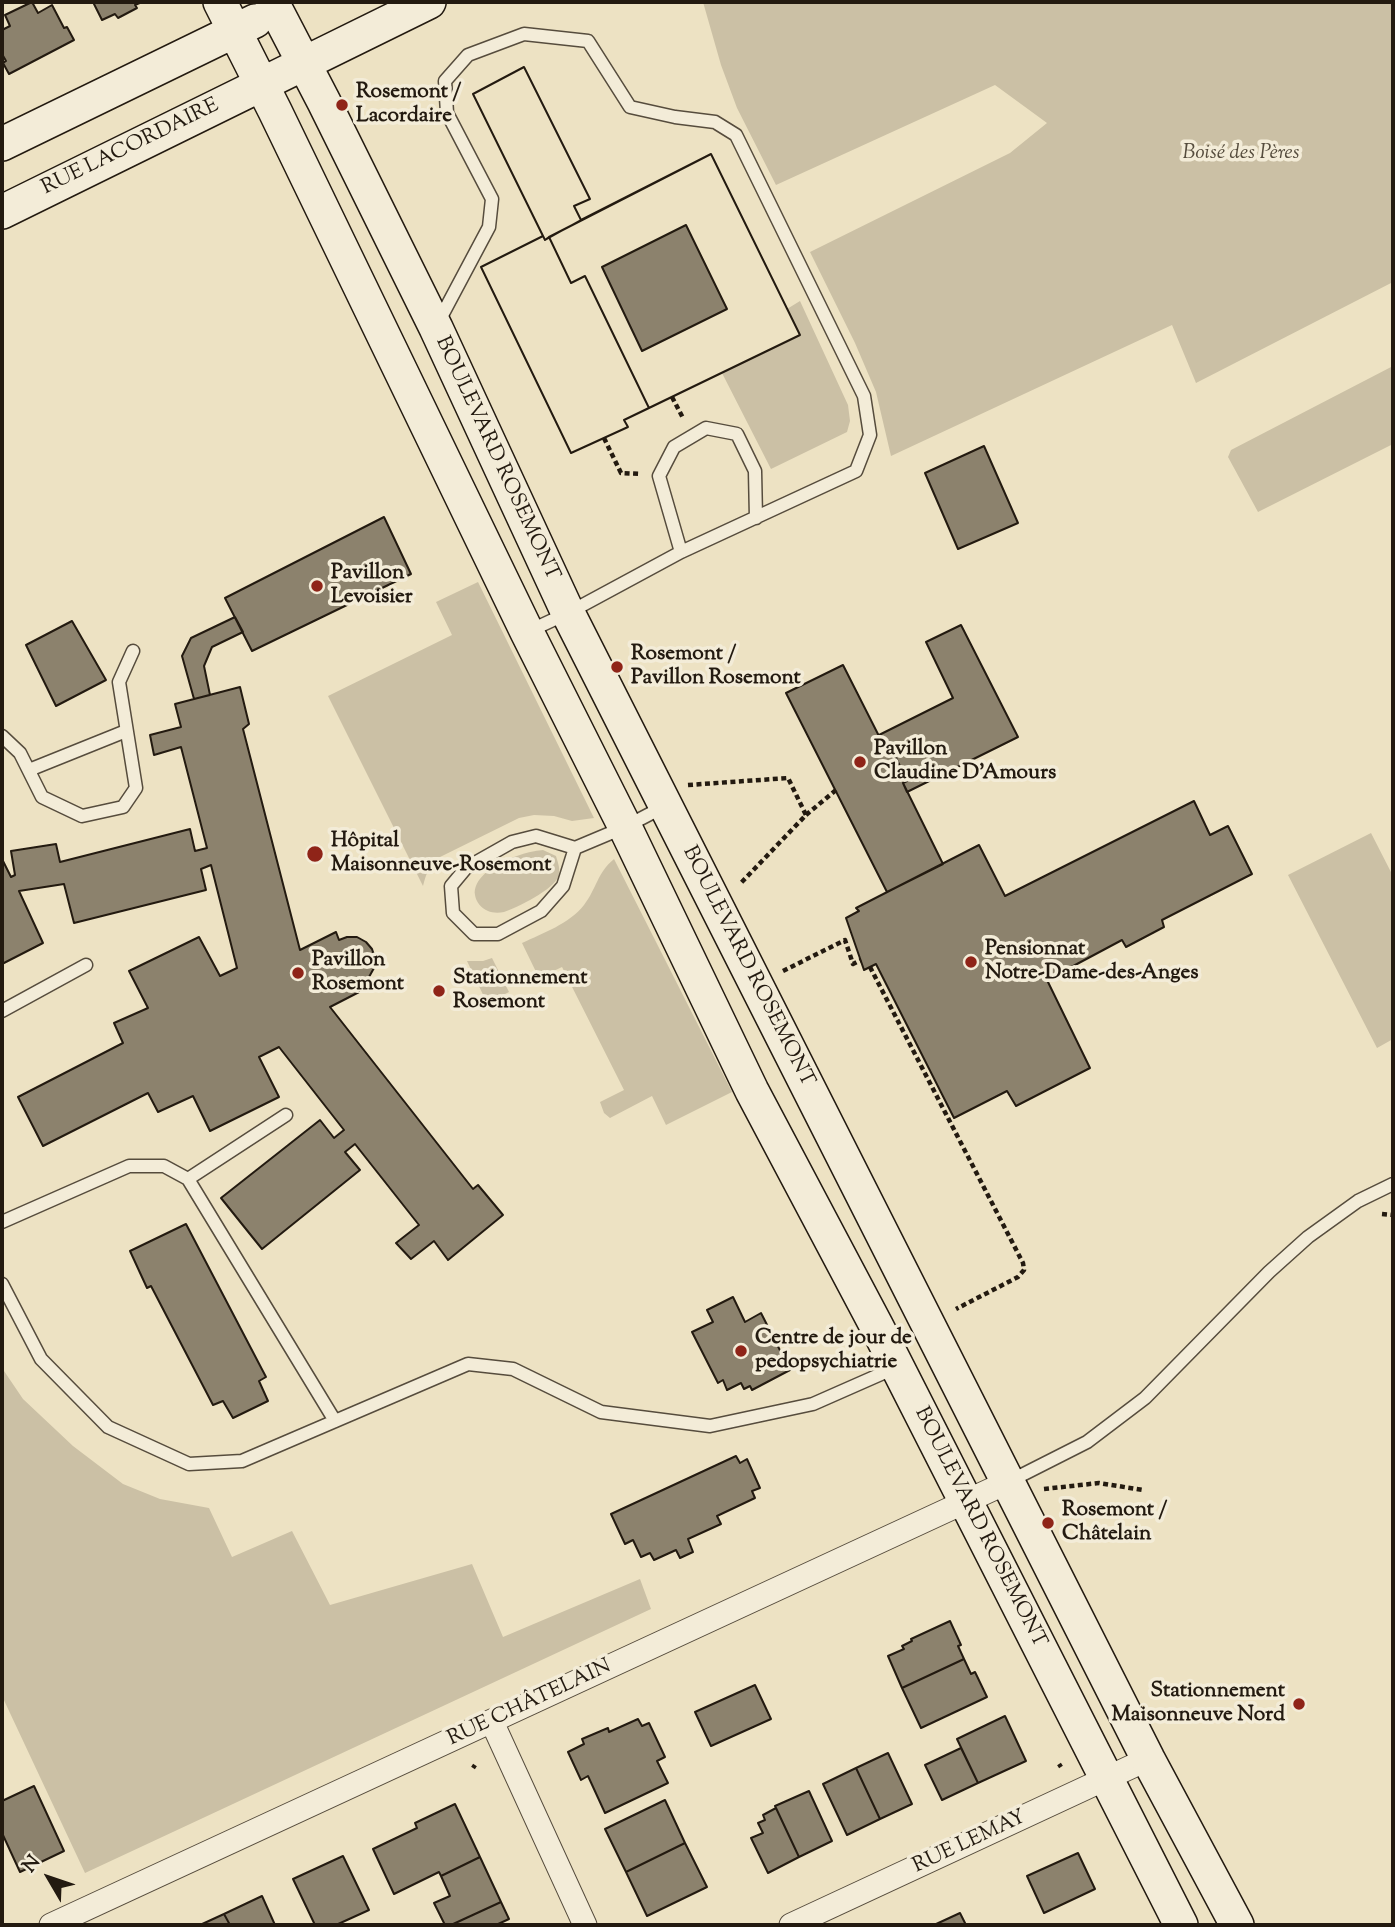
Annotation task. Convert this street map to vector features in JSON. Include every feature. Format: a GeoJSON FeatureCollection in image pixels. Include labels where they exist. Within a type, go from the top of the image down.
{"type":"FeatureCollection","features":[{"type":"Feature","properties":{"kind":"main road","name":"BOULEVARD ROSEMONT"},"geometry":{"type":"LineString","coordinates":[[220,2],[752,1091],[897,1367],[1181,1925]]}},
{"type":"Feature","properties":{"kind":"main road","name":"RUE LACORDAIRE"},"geometry":{"type":"LineString","coordinates":[[2,212],[429,2]]}},
{"type":"Feature","properties":{"kind":"main road","name":"BOULEVARD ROSEMONT"},"geometry":{"type":"LineString","coordinates":[[281,5],[304,64],[436,328],[568,613],[673,796],[1008,1482],[1148,1759],[1237,1925]]}},
{"type":"Feature","properties":{"kind":"main road"},"geometry":{"type":"LineString","coordinates":[[2,144],[234,32],[281,5]]}},
{"type":"Feature","properties":{"kind":"street","name":"RUE CHÂTELAIN"},"geometry":{"type":"LineString","coordinates":[[51,1925],[1008,1482]]}},
{"type":"Feature","properties":{"kind":"street"},"geometry":{"type":"LineString","coordinates":[[492,1722],[585,1925]]}},
{"type":"Feature","properties":{"kind":"street","name":"RUE LEMAY"},"geometry":{"type":"LineString","coordinates":[[791,1925],[1148,1759]]}},
{"type":"Feature","properties":{"kind":"lane"},"geometry":{"type":"LineString","coordinates":[[436,328],[489,227],[492,199],[447,113],[445,81],[468,55],[524,34],[588,41],[630,107],[715,122],[736,135],[864,396],[870,435],[856,471],[681,552],[527,632]]}},
{"type":"Feature","properties":{"kind":"lane"},"geometry":{"type":"LineString","coordinates":[[681,552],[659,476],[674,447],[706,428],[737,434],[755,471],[756,517]]}},
{"type":"Feature","properties":{"kind":"lane"},"geometry":{"type":"LineString","coordinates":[[2,737],[20,752],[42,797],[82,816],[123,807],[136,788],[119,682],[133,651]]}},
{"type":"Feature","properties":{"kind":"lane"},"geometry":{"type":"LineString","coordinates":[[29,770],[126,731]]}},
{"type":"Feature","properties":{"kind":"lane"},"geometry":{"type":"LineString","coordinates":[[575,848],[563,887],[541,911],[498,934],[474,934],[453,913],[451,886],[466,868],[512,842],[537,836],[575,848],[625,827],[673,796]]}},
{"type":"Feature","properties":{"kind":"lane"},"geometry":{"type":"LineString","coordinates":[[2,1011],[86,965]]}},
{"type":"Feature","properties":{"kind":"lane"},"geometry":{"type":"LineString","coordinates":[[188,1179],[286,1115]]}},
{"type":"Feature","properties":{"kind":"lane"},"geometry":{"type":"LineString","coordinates":[[2,1222],[129,1166],[164,1166],[188,1179],[335,1421]]}},
{"type":"Feature","properties":{"kind":"lane"},"geometry":{"type":"LineString","coordinates":[[1008,1482],[1087,1442],[1135,1405],[1308,1237],[1358,1200],[1393,1184]]}},
{"type":"Feature","properties":{"kind":"lane"},"geometry":{"type":"LineString","coordinates":[[2,1284],[41,1359],[108,1427],[189,1464],[242,1461],[468,1364],[513,1369],[601,1412],[710,1426],[813,1404],[897,1367]]}},
{"type":"Feature","properties":{"kind":"path"},"geometry":{"type":"LineString","coordinates":[[672,397],[680,414]]}},
{"type":"Feature","properties":{"kind":"path"},"geometry":{"type":"LineString","coordinates":[[604,438],[621,472]]}},
{"type":"Feature","properties":{"kind":"path"},"geometry":{"type":"LineString","coordinates":[[673,796],[788,778],[806,815]]}},
{"type":"Feature","properties":{"kind":"path"},"geometry":{"type":"LineString","coordinates":[[733,891],[806,815],[836,790]]}},
{"type":"Feature","properties":{"kind":"path"},"geometry":{"type":"LineString","coordinates":[[776,975],[845,940],[853,964],[861,960]]}},
{"type":"Feature","properties":{"kind":"path"},"geometry":{"type":"LineString","coordinates":[[870,967],[1023,1263],[1024,1270],[1018,1277],[946,1315]]}},
{"type":"Feature","properties":{"kind":"path"},"geometry":{"type":"LineString","coordinates":[[1040,1489],[1099,1483],[1143,1490]]}},
{"type":"Feature","properties":{"kind":"green space","name":"Boisé des Pères"},"geometry":{"type":"Polygon","coordinates":[[[703,2],[1393,2],[1393,282],[1196,383],[1172,325],[891,456],[876,392],[810,252],[1010,153],[1047,123],[995,85],[776,185],[737,108],[721,65],[703,2]]]}},
{"type":"Feature","properties":{"kind":"green space"},"geometry":{"type":"Polygon","coordinates":[[[800,301],[848,405],[850,421],[847,432],[771,469],[722,373],[800,335],[787,309],[800,301]]]}},
{"type":"Feature","properties":{"kind":"green space"},"geometry":{"type":"Polygon","coordinates":[[[1393,366],[1393,444],[1258,512],[1228,457],[1231,450],[1393,366]]]}},
{"type":"Feature","properties":{"kind":"green space"},"geometry":{"type":"Polygon","coordinates":[[[478,582],[594,818],[572,821],[554,816],[534,815],[519,818],[438,858],[428,870],[423,886],[328,696],[452,635],[436,602],[478,582]]]}},
{"type":"Feature","properties":{"kind":"green space"},"geometry":{"type":"Polygon","coordinates":[[[1371,833],[1393,876],[1393,1039],[1377,1048],[1288,875],[1371,833]]]}},
{"type":"Feature","properties":{"kind":"green space"},"geometry":{"type":"Polygon","coordinates":[[[543,850],[556,856],[559,866],[558,877],[550,887],[504,912],[490,912],[479,904],[475,895],[476,886],[490,870],[512,858],[543,850]]]}},
{"type":"Feature","properties":{"kind":"green space"},"geometry":{"type":"Polygon","coordinates":[[[614,859],[732,1092],[666,1125],[652,1096],[610,1118],[604,1113],[600,1102],[624,1090],[562,967],[539,978],[522,943],[578,912],[614,859]]]}},
{"type":"Feature","properties":{"kind":"green space"},"geometry":{"type":"Polygon","coordinates":[[[492,958],[509,992],[487,1003],[467,961],[492,958]]]}},
{"type":"Feature","properties":{"kind":"green space"},"geometry":{"type":"Polygon","coordinates":[[[2,1368],[23,1399],[73,1446],[123,1484],[160,1499],[209,1508],[232,1557],[292,1531],[330,1605],[472,1564],[503,1637],[640,1579],[651,1609],[85,1873],[2,1696],[2,1368]]]}},
{"type":"Feature","properties":{"kind":"building"},"geometry":{"type":"Polygon","coordinates":[[[32,2],[38,13],[52,5],[74,40],[9,74],[2,54],[2,30],[10,26],[5,15],[32,2]]]}},
{"type":"Feature","properties":{"kind":"building"},"geometry":{"type":"Polygon","coordinates":[[[93,2],[142,2],[135,5],[137,8],[118,18],[115,14],[102,20],[93,2]]]}},
{"type":"Feature","properties":{"kind":"building"},"geometry":{"type":"Polygon","coordinates":[[[524,67],[590,199],[574,206],[581,220],[711,154],[800,335],[624,420],[628,427],[571,453],[481,267],[543,236],[473,94],[524,67]]]}},
{"type":"Feature","properties":{"kind":"building"},"geometry":{"type":"Polygon","coordinates":[[[524,67],[590,199],[574,206],[581,220],[545,240],[473,94],[524,67]]]}},
{"type":"Feature","properties":{"kind":"building"},"geometry":{"type":"Polygon","coordinates":[[[711,154],[800,335],[649,408],[585,276],[571,283],[549,237],[711,154]],[[686,225],[602,267],[642,351],[727,309],[686,225]]]}},
{"type":"Feature","properties":{"kind":"building"},"geometry":{"type":"Polygon","coordinates":[[[543,236],[545,240],[549,237],[571,283],[585,276],[649,408],[624,420],[628,427],[571,453],[481,267],[543,236]]]}},
{"type":"Feature","properties":{"kind":"building"},"geometry":{"type":"Polygon","coordinates":[[[984,446],[1018,523],[958,549],[925,473],[984,446]]]}},
{"type":"Feature","properties":{"kind":"building","name":"Pavillon Levoisier"},"geometry":{"type":"Polygon","coordinates":[[[384,517],[411,574],[252,651],[225,598],[384,517]]]}},
{"type":"Feature","properties":{"kind":"building"},"geometry":{"type":"Polygon","coordinates":[[[235,617],[243,632],[212,647],[204,666],[210,695],[194,699],[182,656],[191,638],[235,617]]]}},
{"type":"Feature","properties":{"kind":"building"},"geometry":{"type":"Polygon","coordinates":[[[72,621],[106,680],[56,706],[26,645],[72,621]]]}},
{"type":"Feature","properties":{"kind":"building"},"geometry":{"type":"Polygon","coordinates":[[[961,625],[1018,737],[907,792],[903,783],[907,781],[888,741],[883,744],[879,735],[953,698],[926,642],[961,625]]]}},
{"type":"Feature","properties":{"kind":"building","name":"Pavillon Claudine D'Amours"},"geometry":{"type":"Polygon","coordinates":[[[843,665],[883,744],[888,741],[907,781],[903,783],[943,864],[887,892],[786,693],[843,665]]]}},
{"type":"Feature","properties":{"kind":"building","name":"Pavillon Rosemont"},"geometry":{"type":"Polygon","coordinates":[[[240,687],[249,724],[243,729],[300,950],[336,932],[339,940],[357,937],[372,949],[374,968],[362,982],[365,989],[330,1007],[473,1189],[478,1185],[503,1215],[448,1260],[434,1241],[411,1259],[396,1243],[419,1225],[355,1144],[345,1152],[360,1170],[262,1249],[221,1198],[320,1120],[334,1138],[344,1130],[279,1047],[259,1057],[279,1097],[210,1131],[193,1096],[158,1112],[148,1093],[43,1146],[18,1097],[123,1043],[114,1023],[148,1008],[129,971],[199,937],[220,976],[237,968],[211,865],[201,869],[206,890],[74,923],[64,884],[19,891],[43,943],[2,964],[2,859],[11,877],[15,875],[11,851],[56,844],[60,862],[190,829],[195,851],[207,848],[181,747],[154,755],[150,735],[181,727],[175,704],[240,687]]]}},
{"type":"Feature","properties":{"kind":"building","name":"Pensionnat Notre-Dame-des-Anges"},"geometry":{"type":"Polygon","coordinates":[[[1194,801],[1210,835],[1228,826],[1252,874],[1162,920],[1164,927],[1126,947],[1122,940],[1047,980],[1090,1068],[1016,1106],[1007,1091],[954,1118],[876,964],[864,970],[846,918],[859,911],[856,908],[979,845],[1005,896],[1194,801]]]}},
{"type":"Feature","properties":{"kind":"building"},"geometry":{"type":"Polygon","coordinates":[[[186,1224],[266,1377],[259,1381],[268,1401],[233,1418],[223,1401],[213,1405],[151,1286],[147,1288],[130,1251],[186,1224]]]}},
{"type":"Feature","properties":{"kind":"building","name":"Centre de jour de pedopsychiatrie"},"geometry":{"type":"Polygon","coordinates":[[[733,1297],[745,1322],[761,1313],[790,1370],[752,1390],[750,1386],[744,1389],[741,1383],[727,1390],[723,1380],[718,1383],[692,1332],[713,1322],[707,1310],[733,1297]]]}},
{"type":"Feature","properties":{"kind":"building"},"geometry":{"type":"Polygon","coordinates":[[[736,1456],[740,1463],[747,1459],[760,1488],[752,1491],[755,1498],[717,1516],[721,1524],[688,1539],[693,1552],[680,1558],[676,1550],[654,1560],[650,1553],[641,1557],[633,1540],[625,1544],[611,1514],[736,1456]]]}},
{"type":"Feature","properties":{"kind":"building"},"geometry":{"type":"Polygon","coordinates":[[[950,1621],[964,1659],[902,1688],[888,1656],[904,1649],[902,1646],[912,1641],[911,1639],[950,1621]]]}},
{"type":"Feature","properties":{"kind":"building"},"geometry":{"type":"Polygon","coordinates":[[[964,1659],[971,1674],[975,1672],[987,1697],[921,1728],[902,1688],[964,1659]]]}},
{"type":"Feature","properties":{"kind":"building"},"geometry":{"type":"Polygon","coordinates":[[[755,1685],[771,1719],[711,1746],[695,1712],[755,1685]]]}},
{"type":"Feature","properties":{"kind":"building"},"geometry":{"type":"Polygon","coordinates":[[[1005,1716],[1026,1761],[978,1783],[957,1739],[1005,1716]]]}},
{"type":"Feature","properties":{"kind":"building"},"geometry":{"type":"Polygon","coordinates":[[[638,1719],[642,1726],[649,1723],[665,1757],[657,1761],[668,1783],[605,1813],[588,1776],[581,1780],[568,1752],[584,1744],[582,1739],[608,1728],[609,1732],[638,1719]]]}},
{"type":"Feature","properties":{"kind":"building"},"geometry":{"type":"Polygon","coordinates":[[[961,1748],[978,1783],[942,1800],[925,1765],[961,1748]]]}},
{"type":"Feature","properties":{"kind":"building"},"geometry":{"type":"Polygon","coordinates":[[[888,1753],[912,1804],[880,1819],[856,1768],[888,1753]]]}},
{"type":"Feature","properties":{"kind":"building"},"geometry":{"type":"Polygon","coordinates":[[[856,1768],[880,1819],[847,1835],[823,1784],[856,1768]]]}},
{"type":"Feature","properties":{"kind":"building"},"geometry":{"type":"Polygon","coordinates":[[[34,1786],[64,1851],[20,1872],[2,1833],[2,1801],[34,1786]]]}},
{"type":"Feature","properties":{"kind":"building"},"geometry":{"type":"Polygon","coordinates":[[[809,1791],[832,1841],[799,1857],[775,1806],[809,1791]]]}},
{"type":"Feature","properties":{"kind":"building"},"geometry":{"type":"Polygon","coordinates":[[[665,1800],[685,1843],[626,1872],[605,1829],[665,1800]]]}},
{"type":"Feature","properties":{"kind":"building"},"geometry":{"type":"Polygon","coordinates":[[[455,1804],[480,1857],[441,1876],[439,1872],[394,1894],[373,1849],[417,1828],[415,1823],[455,1804]]]}},
{"type":"Feature","properties":{"kind":"building"},"geometry":{"type":"Polygon","coordinates":[[[776,1808],[799,1857],[768,1873],[751,1838],[763,1833],[758,1823],[765,1820],[763,1815],[776,1808]]]}},
{"type":"Feature","properties":{"kind":"building"},"geometry":{"type":"Polygon","coordinates":[[[685,1843],[707,1887],[647,1916],[626,1872],[685,1843]]]}},
{"type":"Feature","properties":{"kind":"building"},"geometry":{"type":"Polygon","coordinates":[[[1078,1853],[1095,1889],[1044,1913],[1027,1876],[1078,1853]]]}},
{"type":"Feature","properties":{"kind":"building"},"geometry":{"type":"Polygon","coordinates":[[[343,1856],[369,1910],[336,1925],[315,1925],[293,1879],[343,1856]]]}},
{"type":"Feature","properties":{"kind":"building"},"geometry":{"type":"Polygon","coordinates":[[[480,1857],[501,1902],[451,1925],[445,1925],[434,1903],[450,1896],[441,1876],[480,1857]]]}},
{"type":"Feature","properties":{"kind":"building"},"geometry":{"type":"Polygon","coordinates":[[[262,1896],[275,1925],[230,1925],[224,1914],[262,1896]]]}},
{"type":"Feature","properties":{"kind":"building"},"geometry":{"type":"Polygon","coordinates":[[[501,1902],[509,1919],[496,1925],[451,1925],[501,1902]]]}},
{"type":"Feature","properties":{"kind":"building"},"geometry":{"type":"Polygon","coordinates":[[[960,1913],[966,1925],[934,1925],[960,1913]]]}},
{"type":"Feature","properties":{"kind":"building"},"geometry":{"type":"Polygon","coordinates":[[[224,1914],[230,1925],[200,1925],[224,1914]]]}},
{"type":"Feature","properties":{"kind":"place","name":"Rosemont / Lacordaire"},"geometry":{"type":"Point","coordinates":[342,105]}},
{"type":"Feature","properties":{"kind":"place","name":"Pavillon Levoisier"},"geometry":{"type":"Point","coordinates":[317,586]}},
{"type":"Feature","properties":{"kind":"place","name":"Rosemont / Pavillon Rosemont"},"geometry":{"type":"Point","coordinates":[617,667]}},
{"type":"Feature","properties":{"kind":"place","name":"Pavillon Claudine D'Amours"},"geometry":{"type":"Point","coordinates":[860,762]}},
{"type":"Feature","properties":{"kind":"place","name":"Hôpital Maisonneuve-Rosemont"},"geometry":{"type":"Point","coordinates":[315,854]}},
{"type":"Feature","properties":{"kind":"place","name":"Pensionnat Notre-Dame-des-Anges"},"geometry":{"type":"Point","coordinates":[971,962]}},
{"type":"Feature","properties":{"kind":"place","name":"Pavillon Rosemont"},"geometry":{"type":"Point","coordinates":[298,973]}},
{"type":"Feature","properties":{"kind":"place","name":"Stationnement Rosemont"},"geometry":{"type":"Point","coordinates":[439,991]}},
{"type":"Feature","properties":{"kind":"place","name":"Centre de jour de pedopsychiatrie"},"geometry":{"type":"Point","coordinates":[741,1351]}},
{"type":"Feature","properties":{"kind":"place","name":"Rosemont / Châtelain"},"geometry":{"type":"Point","coordinates":[1048,1523]}},
{"type":"Feature","properties":{"kind":"place","name":"Stationnement Maisonneuve Nord"},"geometry":{"type":"Point","coordinates":[1299,1704]}}]}
